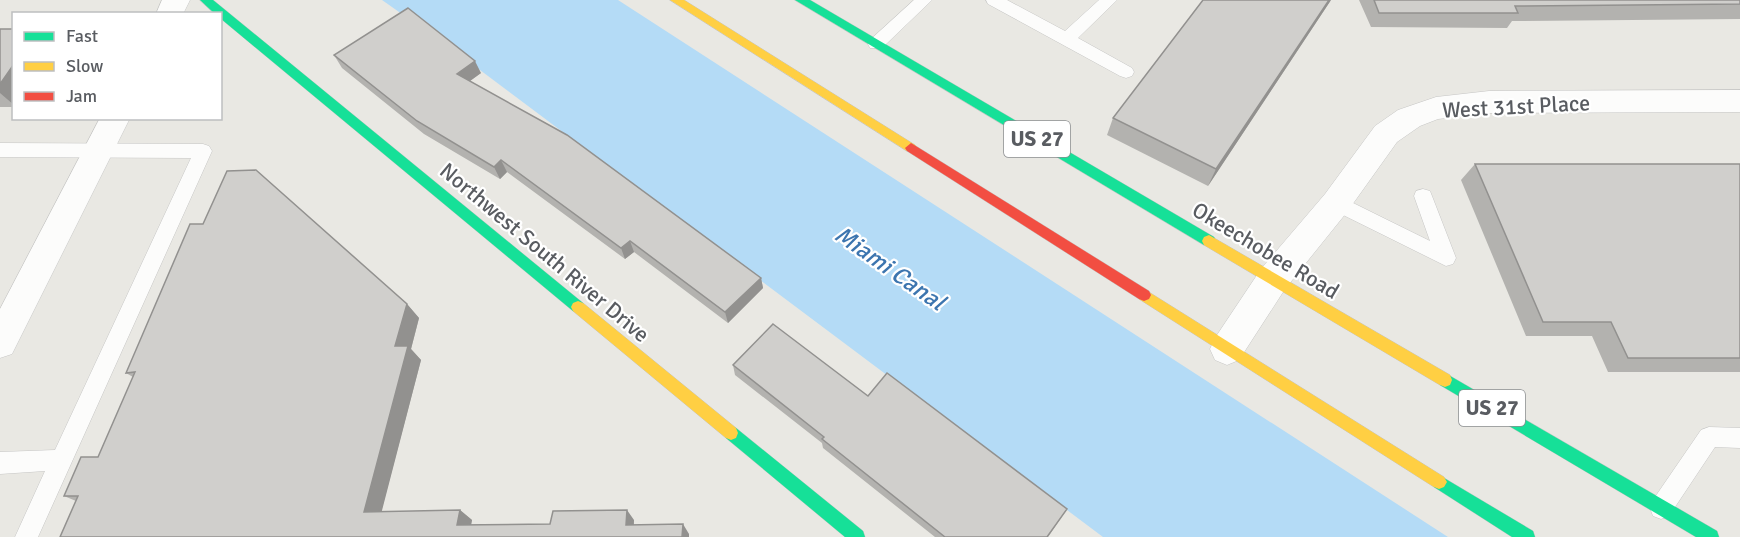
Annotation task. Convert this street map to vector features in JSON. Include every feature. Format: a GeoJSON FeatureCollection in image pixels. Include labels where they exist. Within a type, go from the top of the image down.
{"type":"FeatureCollection","features":[{"type":"Feature","properties":{"kind":"main road","name":"Northwest South River Drive"},"geometry":{"type":"LineString","coordinates":[[206,0],[221,12]]}},
{"type":"Feature","properties":{"kind":"main road"},"geometry":{"type":"LineString","coordinates":[[676,0],[1527,537]]}},
{"type":"Feature","properties":{"kind":"main road","name":"Okeechobee Road"},"geometry":{"type":"LineString","coordinates":[[801,0],[1711,537]]}},
{"type":"Feature","properties":{"kind":"main road","name":"Northwest South River Drive"},"geometry":{"type":"LineString","coordinates":[[222,13],[857,537]]}},
{"type":"Feature","properties":{"kind":"street","name":"West 31st Place"},"geometry":{"type":"LineString","coordinates":[[1227,349],[1273,279],[1336,203],[1386,134],[1409,118],[1436,108],[1489,102],[1740,101]]}},
{"type":"Feature","properties":{"kind":"street"},"geometry":{"type":"LineString","coordinates":[[0,343],[114,120]]}},
{"type":"Feature","properties":{"kind":"lane"},"geometry":{"type":"LineString","coordinates":[[876,44],[924,0]]}},
{"type":"Feature","properties":{"kind":"lane"},"geometry":{"type":"LineString","coordinates":[[994,0],[1126,72]]}},
{"type":"Feature","properties":{"kind":"lane"},"geometry":{"type":"LineString","coordinates":[[1066,40],[1109,0]]}},
{"type":"Feature","properties":{"kind":"lane"},"geometry":{"type":"LineString","coordinates":[[0,150],[202,151],[26,537]]}},
{"type":"Feature","properties":{"kind":"lane"},"geometry":{"type":"LineString","coordinates":[[1336,203],[1446,258],[1423,196]]}},
{"type":"Feature","properties":{"kind":"lane"},"geometry":{"type":"LineString","coordinates":[[1661,508],[1709,438],[1740,438]]}},
{"type":"Feature","properties":{"kind":"lane"},"geometry":{"type":"LineString","coordinates":[[0,463],[61,460]]}},
{"type":"Feature","properties":{"kind":"water","name":"Miami Canal"},"geometry":{"type":"Polygon","coordinates":[[[382,0],[618,0],[1448,537],[1103,537],[456,52],[382,0]]]}},
{"type":"Feature","properties":{"kind":"building"},"geometry":{"type":"Polygon","coordinates":[[[1203,0],[1329,0],[1216,169],[1113,118],[1203,0]]]}},
{"type":"Feature","properties":{"kind":"building"},"geometry":{"type":"Polygon","coordinates":[[[1374,0],[1740,0],[1740,4],[1515,6],[1518,13],[1379,13],[1374,0]]]}},
{"type":"Feature","properties":{"kind":"building"},"geometry":{"type":"Polygon","coordinates":[[[408,8],[475,61],[457,74],[567,135],[761,278],[725,312],[630,241],[621,248],[501,160],[494,167],[417,121],[334,55],[408,8]]]}},
{"type":"Feature","properties":{"kind":"building"},"geometry":{"type":"Polygon","coordinates":[[[0,29],[12,29],[12,67],[0,84],[0,29]]]}},
{"type":"Feature","properties":{"kind":"building"},"geometry":{"type":"Polygon","coordinates":[[[1475,164],[1740,164],[1740,358],[1628,358],[1611,322],[1543,322],[1475,164]]]}},
{"type":"Feature","properties":{"kind":"building"},"geometry":{"type":"Polygon","coordinates":[[[256,170],[407,304],[395,346],[408,346],[364,512],[460,510],[457,525],[550,524],[553,511],[627,510],[626,525],[683,524],[682,537],[60,537],[78,496],[64,496],[81,457],[98,457],[135,372],[126,373],[190,224],[203,224],[227,171],[256,170]]]}},
{"type":"Feature","properties":{"kind":"building"},"geometry":{"type":"Polygon","coordinates":[[[773,324],[868,396],[887,373],[1067,509],[1047,537],[945,537],[733,365],[773,324]]]}},
{"type":"Feature","properties":{"kind":"traffic: fast"},"geometry":{"type":"LineString","coordinates":[[206,0],[221,12]]}},
{"type":"Feature","properties":{"kind":"traffic: fast"},"geometry":{"type":"LineString","coordinates":[[801,0],[1209,241]]}},
{"type":"Feature","properties":{"kind":"traffic: fast"},"geometry":{"type":"LineString","coordinates":[[222,13],[578,307]]}},
{"type":"Feature","properties":{"kind":"traffic: fast"},"geometry":{"type":"LineString","coordinates":[[1445,380],[1711,537]]}},
{"type":"Feature","properties":{"kind":"traffic: fast"},"geometry":{"type":"LineString","coordinates":[[731,433],[857,537]]}},
{"type":"Feature","properties":{"kind":"traffic: fast"},"geometry":{"type":"LineString","coordinates":[[1439,482],[1527,537]]}},
{"type":"Feature","properties":{"kind":"traffic: slow"},"geometry":{"type":"LineString","coordinates":[[676,0],[911,148]]}},
{"type":"Feature","properties":{"kind":"traffic: slow"},"geometry":{"type":"LineString","coordinates":[[1209,241],[1445,380]]}},
{"type":"Feature","properties":{"kind":"traffic: slow"},"geometry":{"type":"LineString","coordinates":[[1144,295],[1439,482]]}},
{"type":"Feature","properties":{"kind":"traffic: slow"},"geometry":{"type":"LineString","coordinates":[[578,307],[731,433]]}},
{"type":"Feature","properties":{"kind":"traffic: jam"},"geometry":{"type":"LineString","coordinates":[[911,148],[1144,295]]}}]}
